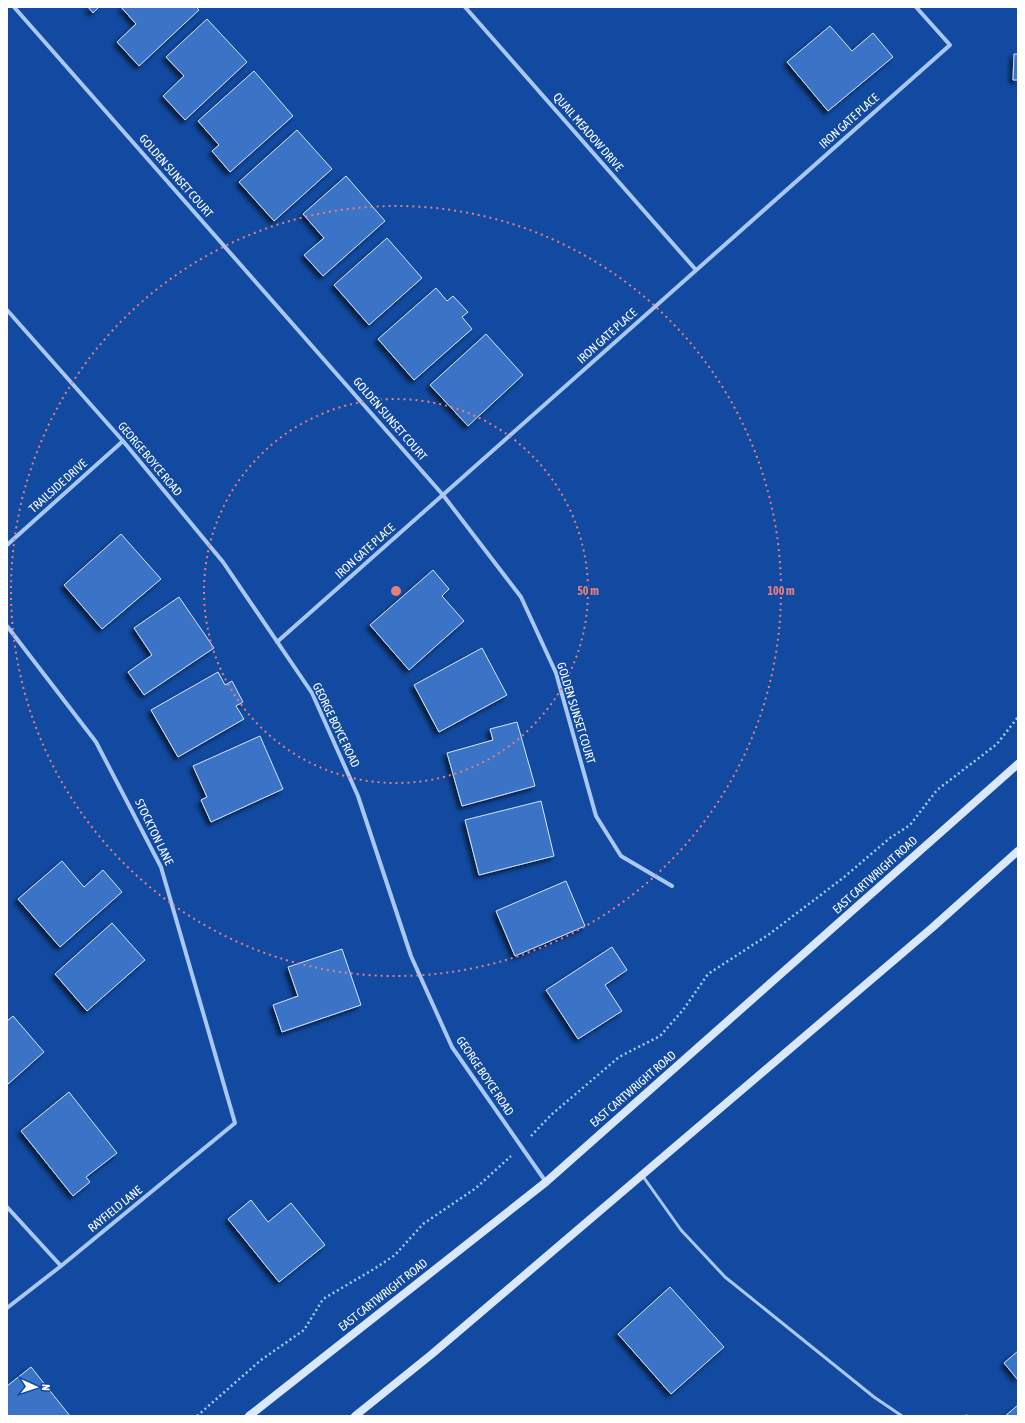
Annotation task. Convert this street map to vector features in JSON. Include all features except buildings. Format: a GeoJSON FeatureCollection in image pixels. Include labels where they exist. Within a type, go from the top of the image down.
{"type":"FeatureCollection","features":[{"type":"Feature","properties":{"kind":"main road","name":"EAST CARTWRIGHT ROAD"},"geometry":{"type":"LineString","coordinates":[[249,1416],[546,1182],[1018,764]]}},
{"type":"Feature","properties":{"kind":"main road"},"geometry":{"type":"LineString","coordinates":[[355,1416],[432,1354],[642,1176],[933,927],[1018,852]]}},
{"type":"Feature","properties":{"kind":"street","name":"GOLDEN SUNSET COURT"},"geometry":{"type":"LineString","coordinates":[[14,7],[443,495],[521,597],[556,673],[596,816],[621,856],[672,886]]}},
{"type":"Feature","properties":{"kind":"street","name":"QUAIL MEADOW DRIVE"},"geometry":{"type":"LineString","coordinates":[[465,7],[696,270]]}},
{"type":"Feature","properties":{"kind":"street","name":"IRON GATE PLACE"},"geometry":{"type":"LineString","coordinates":[[277,642],[950,45],[916,7]]}},
{"type":"Feature","properties":{"kind":"street","name":"GEORGE BOYCE ROAD"},"geometry":{"type":"LineString","coordinates":[[7,310],[123,441],[223,562],[312,693],[358,796],[411,956],[452,1047],[546,1182]]}},
{"type":"Feature","properties":{"kind":"street","name":"TRAILSIDE DRIVE"},"geometry":{"type":"LineString","coordinates":[[7,545],[123,441]]}},
{"type":"Feature","properties":{"kind":"street","name":"STOCKTON LANE"},"geometry":{"type":"LineString","coordinates":[[7,626],[96,742],[161,867],[235,1124]]}},
{"type":"Feature","properties":{"kind":"street","name":"RAYFIELD LANE"},"geometry":{"type":"LineString","coordinates":[[7,1308],[61,1266],[235,1124]]}},
{"type":"Feature","properties":{"kind":"street"},"geometry":{"type":"LineString","coordinates":[[7,1207],[61,1266]]}},
{"type":"Feature","properties":{"kind":"lane"},"geometry":{"type":"LineString","coordinates":[[642,1176],[681,1230],[725,1277],[874,1397],[902,1416]]}},
{"type":"Feature","properties":{"kind":"path"},"geometry":{"type":"LineString","coordinates":[[197,1416],[261,1360],[304,1330],[323,1299],[395,1255],[423,1224],[476,1188],[551,1116],[619,1057],[660,1036],[683,1010],[708,974],[768,935],[843,878],[890,838],[910,825],[937,790],[997,744],[1018,717]]}}]}
